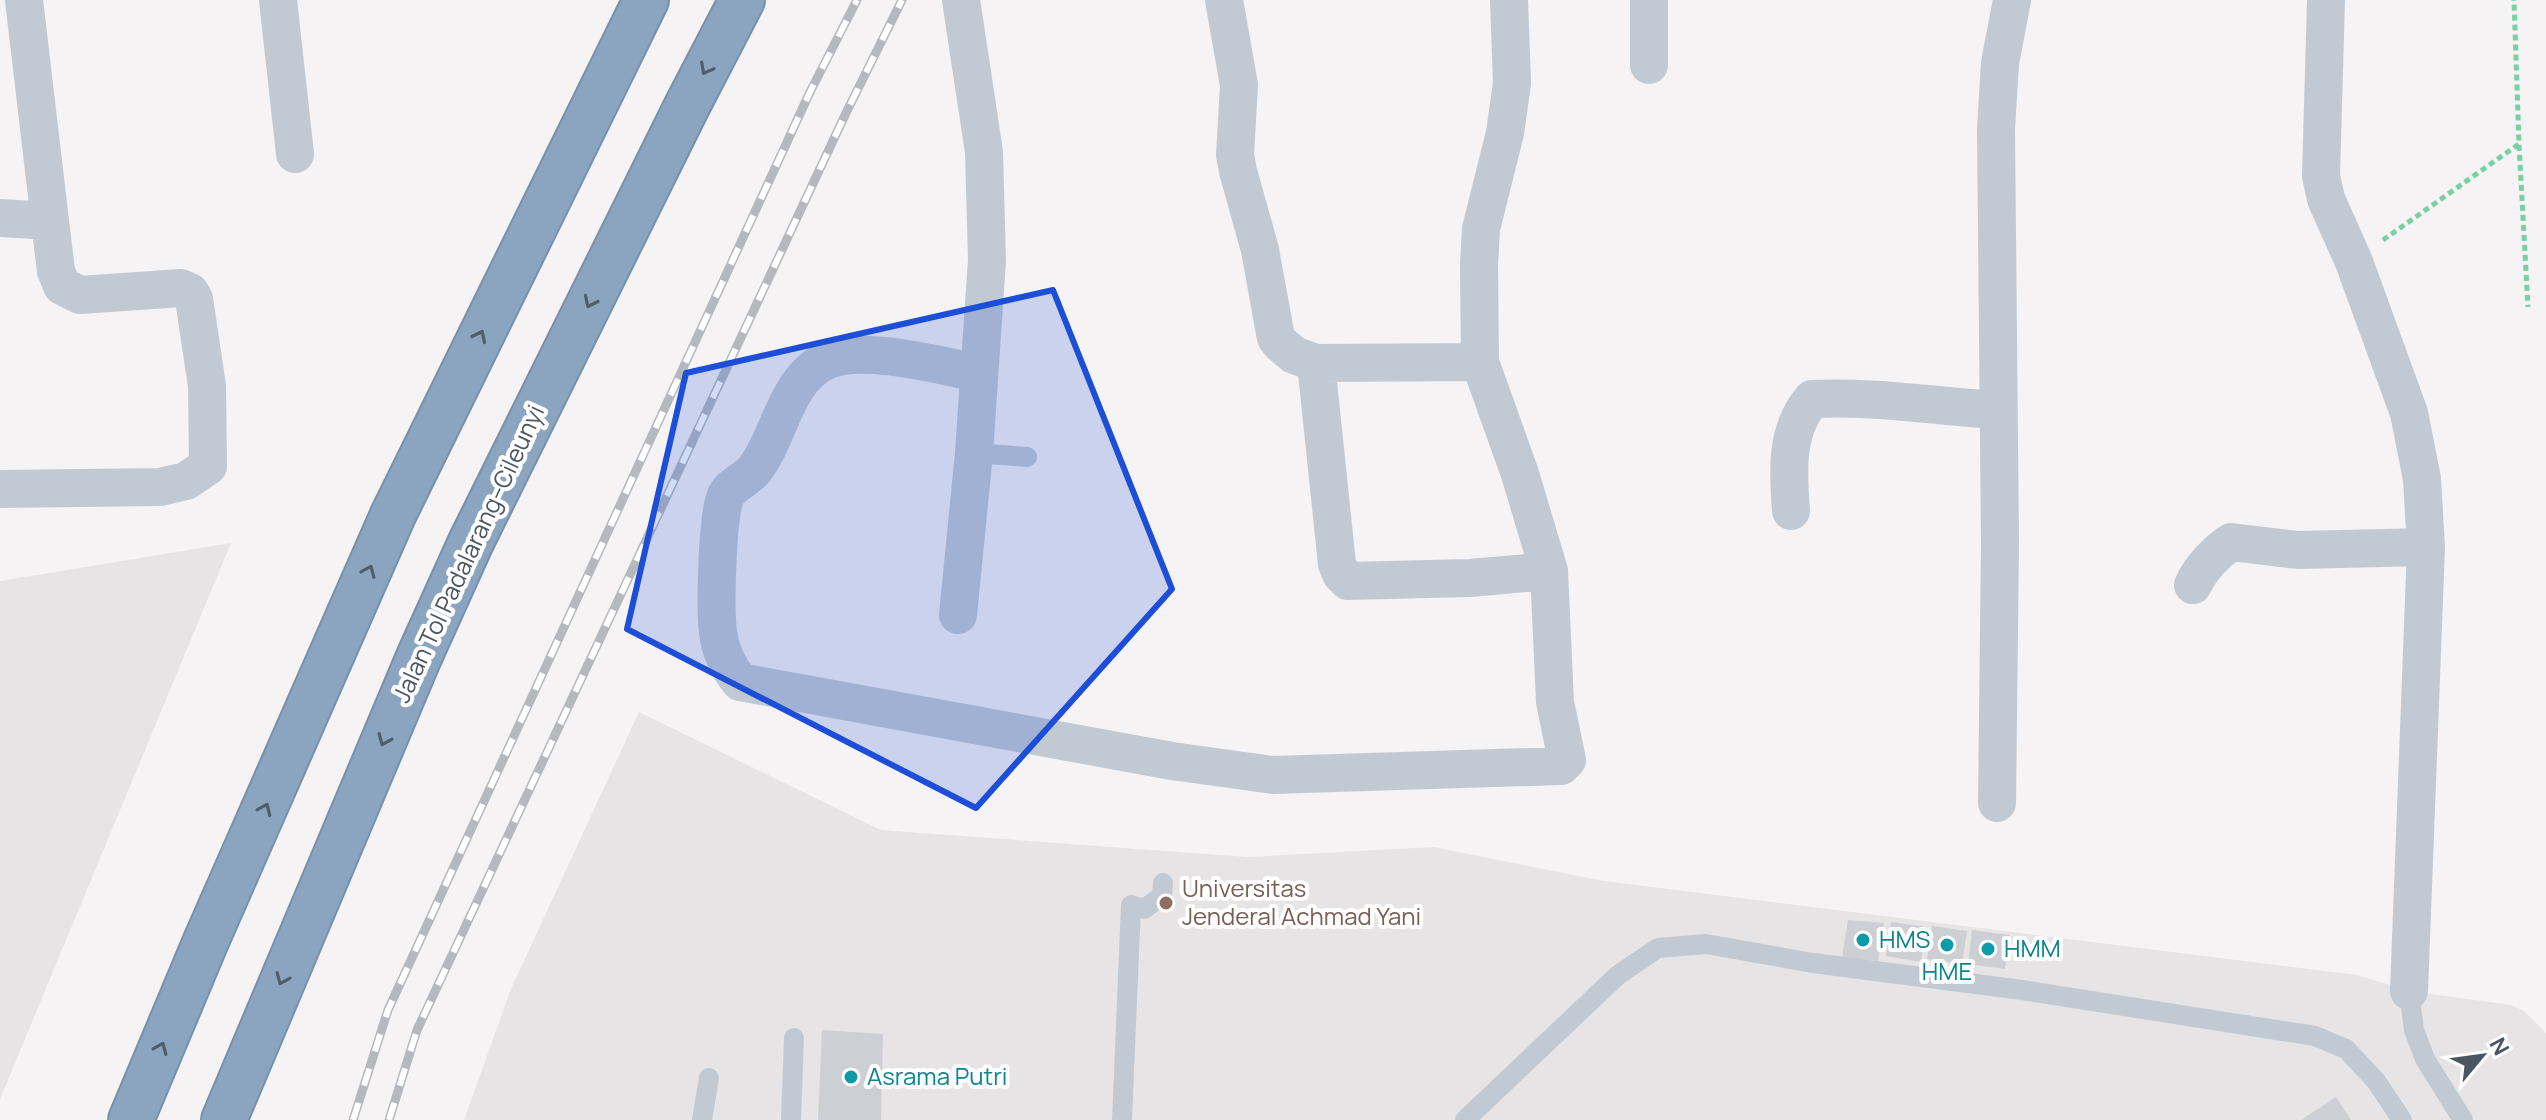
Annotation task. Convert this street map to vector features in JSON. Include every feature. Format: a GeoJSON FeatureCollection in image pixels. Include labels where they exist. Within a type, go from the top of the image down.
{"type":"FeatureCollection","features":[{"type":"Feature","properties":{"kind":"highway"},"geometry":{"type":"LineString","coordinates":[[131,1120],[393,515],[646,0]]}},
{"type":"Feature","properties":{"kind":"highway","name":"Jalan Tol Padalarang–Cileunyi"},"geometry":{"type":"LineString","coordinates":[[224,1120],[464,557],[742,0]]}},
{"type":"Feature","properties":{"kind":"street"},"geometry":{"type":"LineString","coordinates":[[0,489],[160,487],[186,481],[208,466],[207,386],[190,292],[181,288],[80,295],[62,286],[56,271],[50,221],[14,38],[24,0]]}},
{"type":"Feature","properties":{"kind":"street"},"geometry":{"type":"LineString","coordinates":[[278,0],[295,154]]}},
{"type":"Feature","properties":{"kind":"street"},"geometry":{"type":"LineString","coordinates":[[958,615],[974,453],[987,260],[984,152],[961,0]]}},
{"type":"Feature","properties":{"kind":"street"},"geometry":{"type":"LineString","coordinates":[[1224,0],[1239,85],[1235,155],[1260,250],[1276,338],[1286,351],[1316,363],[1480,362]]}},
{"type":"Feature","properties":{"kind":"street"},"geometry":{"type":"LineString","coordinates":[[979,373],[852,354],[829,359],[810,370],[799,384],[755,469],[725,498],[719,544],[718,633],[729,669],[740,682],[1172,761],[1273,775],[1561,766],[1567,760],[1567,751],[1555,702],[1549,571],[1520,474],[1480,362],[1481,229],[1505,133],[1512,83],[1509,0]]}},
{"type":"Feature","properties":{"kind":"street"},"geometry":{"type":"LineString","coordinates":[[1649,0],[1649,65]]}},
{"type":"Feature","properties":{"kind":"street"},"geometry":{"type":"LineString","coordinates":[[1997,803],[2000,543],[1996,129],[2000,63],[2012,0]]}},
{"type":"Feature","properties":{"kind":"street"},"geometry":{"type":"LineString","coordinates":[[2326,0],[2321,176],[2326,199],[2354,262],[2409,413],[2422,479],[2426,547],[2409,991]]}},
{"type":"Feature","properties":{"kind":"street"},"geometry":{"type":"LineString","coordinates":[[0,218],[50,221]]}},
{"type":"Feature","properties":{"kind":"street"},"geometry":{"type":"LineString","coordinates":[[1316,363],[1337,564],[1348,581],[1470,578],[1549,571]]}},
{"type":"Feature","properties":{"kind":"street"},"geometry":{"type":"LineString","coordinates":[[1791,511],[1788,459],[1800,413],[1812,399],[1854,397],[1997,410]]}},
{"type":"Feature","properties":{"kind":"street"},"geometry":{"type":"LineString","coordinates":[[2193,585],[2212,558],[2231,542],[2298,550],[2426,547]]}},
{"type":"Feature","properties":{"kind":"lane"},"geometry":{"type":"LineString","coordinates":[[974,453],[1027,457]]}},
{"type":"Feature","properties":{"kind":"lane"},"geometry":{"type":"LineString","coordinates":[[1122,1120],[1131,905],[1144,909],[1162,896],[1163,883]]}},
{"type":"Feature","properties":{"kind":"lane"},"geometry":{"type":"LineString","coordinates":[[1465,1120],[1618,975],[1658,948],[1706,944],[1813,963],[2022,990],[2315,1036],[2346,1049],[2376,1081],[2402,1120]]}},
{"type":"Feature","properties":{"kind":"lane"},"geometry":{"type":"LineString","coordinates":[[2409,991],[2414,1030],[2425,1059],[2463,1120]]}},
{"type":"Feature","properties":{"kind":"lane"},"geometry":{"type":"LineString","coordinates":[[791,1120],[794,1038]]}},
{"type":"Feature","properties":{"kind":"lane"},"geometry":{"type":"LineString","coordinates":[[702,1120],[709,1078]]}},
{"type":"Feature","properties":{"kind":"path"},"geometry":{"type":"LineString","coordinates":[[2514,0],[2528,307]]}},
{"type":"Feature","properties":{"kind":"path"},"geometry":{"type":"LineString","coordinates":[[2354,262],[2519,144]]}},
{"type":"Feature","properties":{"kind":"highlighted area"},"geometry":{"type":"Polygon","coordinates":[[[1053,290],[1172,589],[976,808],[627,629],[686,373],[1053,290]]]}},
{"type":"Feature","properties":{"kind":"shaded area"},"geometry":{"type":"Polygon","coordinates":[[[231,543],[0,1099],[0,581],[231,543]]]}},
{"type":"Feature","properties":{"kind":"shaded area","name":"Universitas Jenderal Achmad Yani"},"geometry":{"type":"Polygon","coordinates":[[[639,712],[881,830],[1247,857],[1434,847],[1604,881],[2357,975],[2409,991],[2511,1005],[2524,1011],[2546,1033],[2546,1120],[464,1120],[511,989],[639,712]]]}},
{"type":"Feature","properties":{"kind":"building","name":"HMS"},"geometry":{"type":"Polygon","coordinates":[[[1848,920],[1884,923],[1878,961],[1842,958],[1848,920]]]}},
{"type":"Feature","properties":{"kind":"building"},"geometry":{"type":"Polygon","coordinates":[[[1891,922],[1926,927],[1921,962],[1886,956],[1891,922]]]}},
{"type":"Feature","properties":{"kind":"building","name":"HME"},"geometry":{"type":"Polygon","coordinates":[[[1932,926],[1967,931],[1962,964],[1927,959],[1932,926]]]}},
{"type":"Feature","properties":{"kind":"building","name":"HMM"},"geometry":{"type":"Polygon","coordinates":[[[1972,930],[2009,935],[2005,969],[1968,964],[1972,930]]]}},
{"type":"Feature","properties":{"kind":"building","name":"Asrama Putri"},"geometry":{"type":"Polygon","coordinates":[[[822,1030],[883,1034],[881,1120],[818,1120],[822,1030]]]}},
{"type":"Feature","properties":{"kind":"building"},"geometry":{"type":"Polygon","coordinates":[[[2336,1097],[2351,1120],[2301,1120],[2336,1097]]]}},
{"type":"Feature","properties":{"kind":"railway"},"geometry":{"type":"LineString","coordinates":[[353,1120],[388,1010],[810,92],[857,0]]}},
{"type":"Feature","properties":{"kind":"railway"},"geometry":{"type":"LineString","coordinates":[[389,1120],[417,1030],[846,113],[902,0]]}},
{"type":"Feature","properties":{"kind":"place","name":"Universitas Jenderal Achmad Yani"},"geometry":{"type":"Point","coordinates":[1166,903]}},
{"type":"Feature","properties":{"kind":"place","name":"HMS"},"geometry":{"type":"Point","coordinates":[1863,940]}},
{"type":"Feature","properties":{"kind":"place","name":"HME"},"geometry":{"type":"Point","coordinates":[1947,945]}},
{"type":"Feature","properties":{"kind":"place","name":"HMM"},"geometry":{"type":"Point","coordinates":[1988,949]}},
{"type":"Feature","properties":{"kind":"place","name":"Asrama Putri"},"geometry":{"type":"Point","coordinates":[851,1077]}}]}
